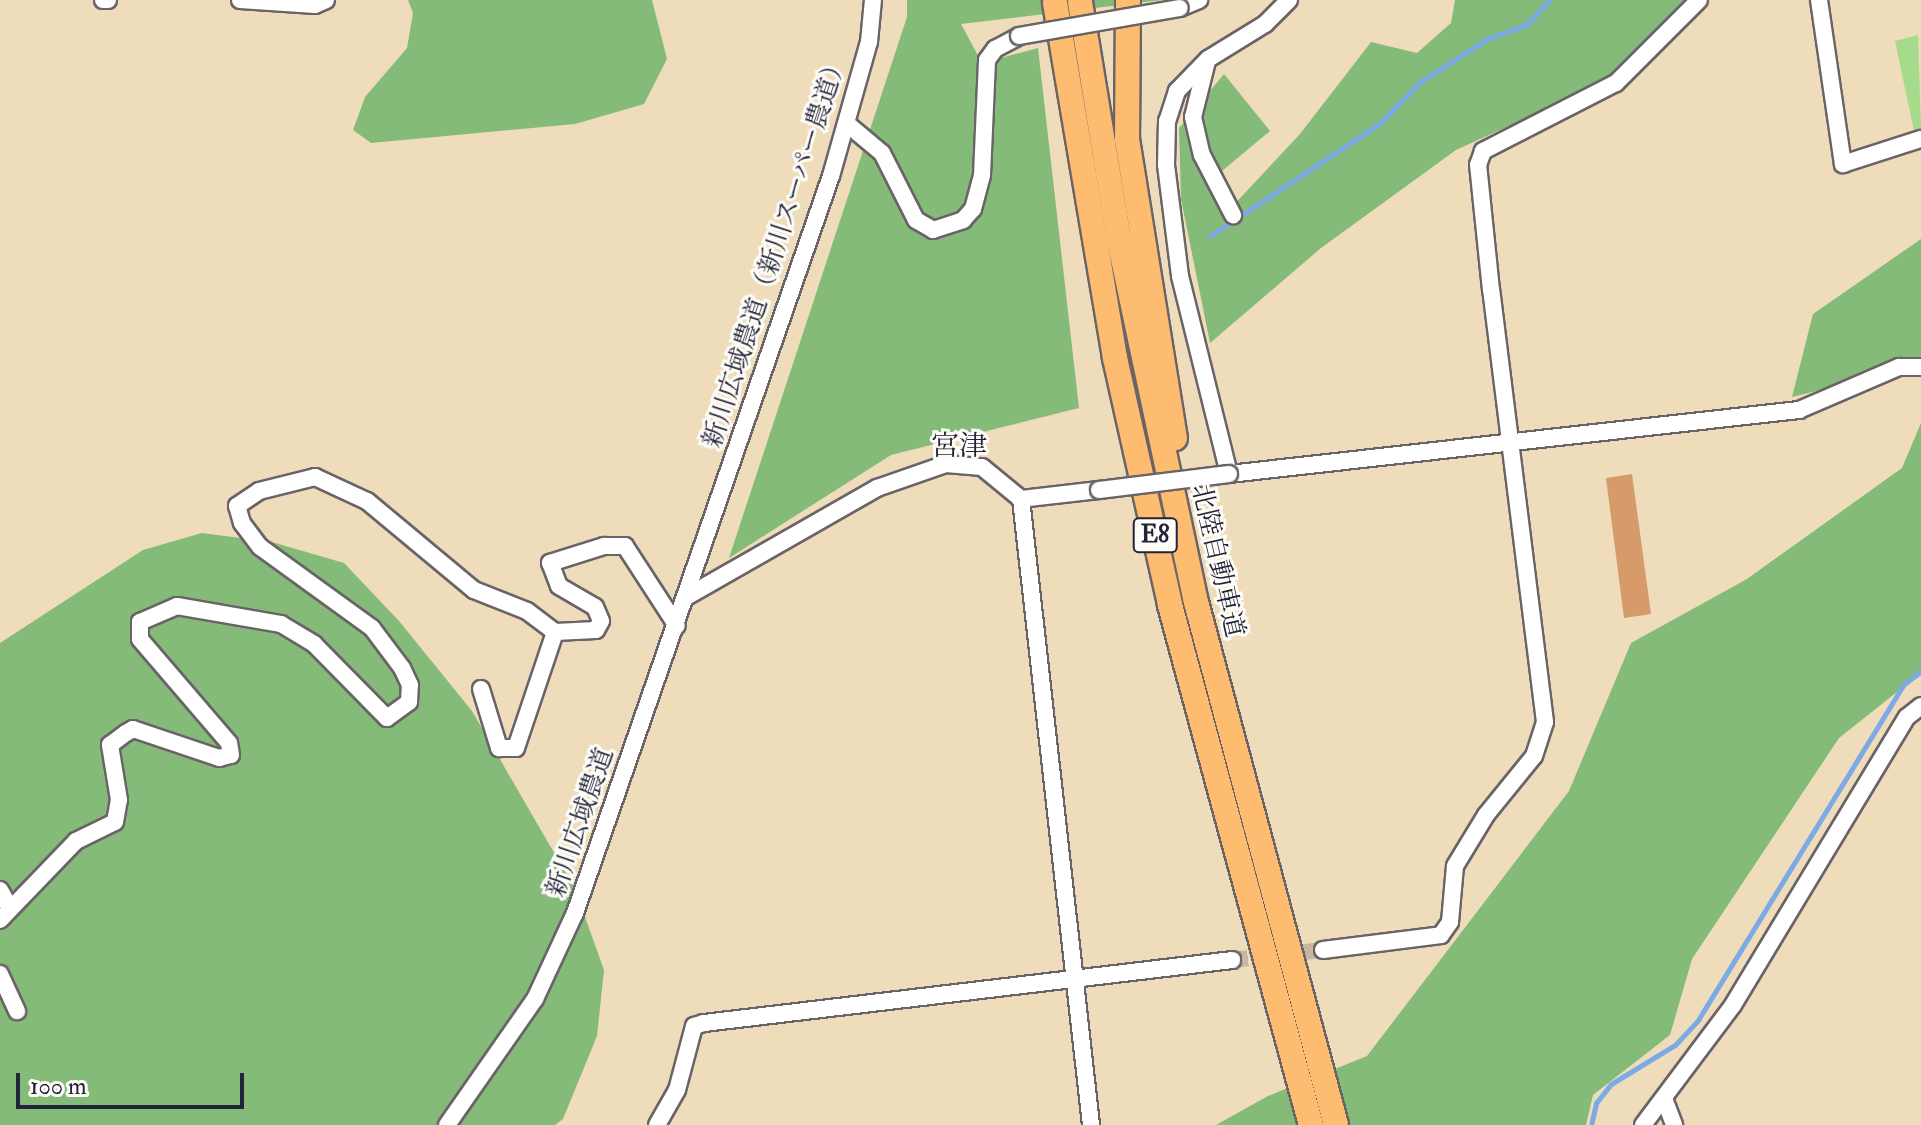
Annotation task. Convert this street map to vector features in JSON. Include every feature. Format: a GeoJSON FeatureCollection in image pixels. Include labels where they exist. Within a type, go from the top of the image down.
{"type":"FeatureCollection","features":[{"type":"Feature","properties":{"kind":"highway"},"geometry":{"type":"LineString","coordinates":[[1128,0],[1124,39],[1127,139],[1155,317],[1196,547],[1269,878]]}},
{"type":"Feature","properties":{"kind":"highway","name":"北陸自動車道"},"geometry":{"type":"LineString","coordinates":[[1080,2],[1119,240],[1165,467],[1269,878],[1336,1125]]}},
{"type":"Feature","properties":{"kind":"highway","name":"北陸自動車道"},"geometry":{"type":"LineString","coordinates":[[1055,3],[1095,247],[1139,467],[1205,738],[1311,1125]]}},
{"type":"Feature","properties":{"kind":"street"},"geometry":{"type":"LineString","coordinates":[[240,0],[315,5],[326,0]]}},
{"type":"Feature","properties":{"kind":"street","name":"新川広域農道（新川スーパー農道）"},"geometry":{"type":"LineString","coordinates":[[716,515],[846,123],[869,42],[873,0]]}},
{"type":"Feature","properties":{"kind":"street"},"geometry":{"type":"LineString","coordinates":[[846,123],[882,153],[916,220],[933,230],[963,220],[973,209],[982,175],[987,60],[995,49],[1019,36],[1180,8],[1199,0]]}},
{"type":"Feature","properties":{"kind":"street"},"geometry":{"type":"LineString","coordinates":[[1229,474],[1180,276],[1166,165],[1167,121],[1177,91],[1208,59],[1265,24],[1289,0]]}},
{"type":"Feature","properties":{"kind":"street"},"geometry":{"type":"LineString","coordinates":[[1323,950],[1441,935],[1450,922],[1455,866],[1486,815],[1534,756],[1545,722],[1478,165],[1483,151],[1616,83],[1699,0]]}},
{"type":"Feature","properties":{"kind":"street"},"geometry":{"type":"LineString","coordinates":[[1819,0],[1843,164],[1921,139]]}},
{"type":"Feature","properties":{"kind":"street"},"geometry":{"type":"LineString","coordinates":[[1208,59],[1193,117],[1202,155],[1233,215]]}},
{"type":"Feature","properties":{"kind":"street"},"geometry":{"type":"LineString","coordinates":[[1021,499],[1799,410],[1899,367],[1921,367]]}},
{"type":"Feature","properties":{"kind":"street"},"geometry":{"type":"LineString","coordinates":[[686,597],[877,488],[946,464],[982,467],[1021,499],[1091,1125]]}},
{"type":"Feature","properties":{"kind":"street"},"geometry":{"type":"LineString","coordinates":[[5,914],[76,841],[115,822],[119,800],[110,745],[126,733],[133,729],[219,758],[231,755],[229,743],[140,639],[140,622],[177,606],[281,624],[314,644],[387,718],[409,702],[410,685],[402,668],[372,628],[260,547],[242,523],[237,506],[259,491],[315,477],[367,501],[474,590],[527,611],[555,632],[596,630],[601,621],[595,607],[559,586],[550,563],[604,546],[625,546],[677,626]]}},
{"type":"Feature","properties":{"kind":"street","name":"新川広域農道"},"geometry":{"type":"LineString","coordinates":[[447,1125],[535,999],[568,927],[716,515]]}},
{"type":"Feature","properties":{"kind":"street"},"geometry":{"type":"LineString","coordinates":[[481,689],[499,748],[516,748],[555,632]]}},
{"type":"Feature","properties":{"kind":"street"},"geometry":{"type":"LineString","coordinates":[[1643,1125],[1665,1101],[1733,1005],[1907,717],[1921,706]]}},
{"type":"Feature","properties":{"kind":"street"},"geometry":{"type":"LineString","coordinates":[[0,890],[5,914]]}},
{"type":"Feature","properties":{"kind":"street"},"geometry":{"type":"LineString","coordinates":[[657,1125],[677,1090],[694,1026],[736,1017],[1074,981],[1232,960]]}},
{"type":"Feature","properties":{"kind":"street"},"geometry":{"type":"LineString","coordinates":[[0,974],[17,1011]]}},
{"type":"Feature","properties":{"kind":"street"},"geometry":{"type":"LineString","coordinates":[[1665,1101],[1674,1125]]}},
{"type":"Feature","properties":{"kind":"green space"},"geometry":{"type":"Polygon","coordinates":[[[408,0],[652,0],[667,59],[644,104],[575,124],[371,143],[353,130],[365,97],[407,48],[413,13],[408,0]]]}},
{"type":"Feature","properties":{"kind":"green space"},"geometry":{"type":"Polygon","coordinates":[[[907,0],[1162,0],[961,24],[982,63],[1038,48],[1079,408],[891,455],[729,558],[907,17],[907,0]]]}},
{"type":"Feature","properties":{"kind":"green space"},"geometry":{"type":"Polygon","coordinates":[[[1455,0],[1687,0],[1603,83],[1456,150],[1321,248],[1210,343],[1181,199],[1179,128],[1224,74],[1270,131],[1210,181],[1229,210],[1300,134],[1371,42],[1417,53],[1451,23],[1455,0]]]}},
{"type":"Feature","properties":{"kind":"green space"},"geometry":{"type":"Polygon","coordinates":[[[1918,35],[1921,128],[1914,131],[1895,41],[1918,35]]]}},
{"type":"Feature","properties":{"kind":"green space"},"geometry":{"type":"Polygon","coordinates":[[[1921,239],[1921,365],[1792,397],[1813,314],[1921,239]]]}},
{"type":"Feature","properties":{"kind":"green space"},"geometry":{"type":"Polygon","coordinates":[[[1921,423],[1921,673],[1839,738],[1692,959],[1670,1035],[1593,1095],[1586,1125],[1216,1125],[1268,1096],[1367,1056],[1569,791],[1631,643],[1747,579],[1902,468],[1921,423]]]}},
{"type":"Feature","properties":{"kind":"green space"},"geometry":{"type":"Polygon","coordinates":[[[202,533],[272,542],[344,563],[399,621],[472,711],[575,889],[604,970],[597,1036],[563,1119],[555,1125],[0,1125],[0,643],[143,550],[202,533]]]}},
{"type":"Feature","properties":{"kind":"building"},"geometry":{"type":"Polygon","coordinates":[[[1632,474],[1651,614],[1624,618],[1606,478],[1632,474]]]}},
{"type":"Feature","properties":{"kind":"waterway"},"geometry":{"type":"LineString","coordinates":[[1210,236],[1379,124],[1420,82],[1487,39],[1526,25],[1549,0]]}},
{"type":"Feature","properties":{"kind":"waterway"},"geometry":{"type":"LineString","coordinates":[[1591,1125],[1596,1103],[1611,1084],[1675,1045],[1698,1020],[1904,684],[1921,671]]}},
{"type":"Feature","properties":{"kind":"tunnel"},"geometry":{"type":"LineString","coordinates":[[1232,960],[1323,950]]}},
{"type":"Feature","properties":{"kind":"district","name":"宮津"},"geometry":{"type":"Point","coordinates":[959,447]}}]}
